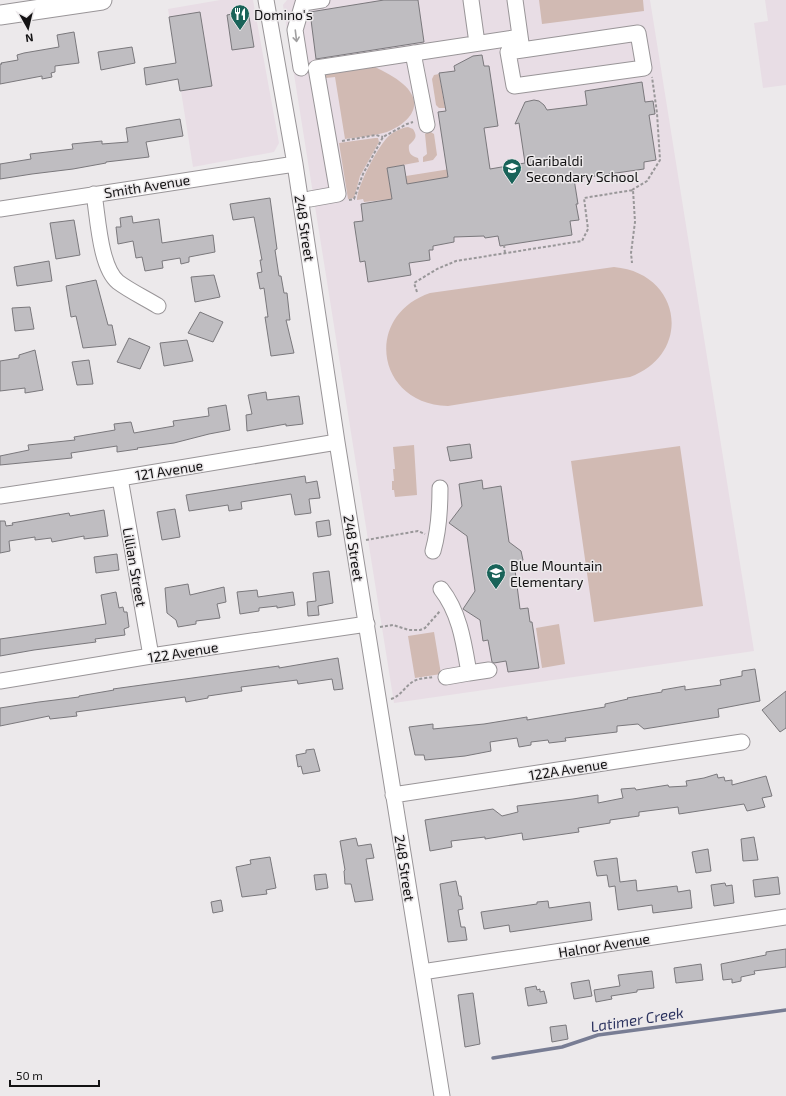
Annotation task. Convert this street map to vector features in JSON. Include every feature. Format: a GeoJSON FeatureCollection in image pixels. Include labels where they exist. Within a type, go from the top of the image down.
{"type":"FeatureCollection","features":[{"type":"Feature","properties":{"kind":"main road"},"geometry":{"type":"LineString","coordinates":[[0,16],[102,0]]}},
{"type":"Feature","properties":{"kind":"street","name":"248 Street"},"geometry":{"type":"LineString","coordinates":[[266,0],[295,164],[337,442],[372,626],[394,795],[442,1096]]}},
{"type":"Feature","properties":{"kind":"street"},"geometry":{"type":"LineString","coordinates":[[310,199],[338,194],[329,143],[309,68],[295,30],[303,3],[322,0]]}},
{"type":"Feature","properties":{"kind":"street"},"geometry":{"type":"LineString","coordinates":[[471,0],[477,43]]}},
{"type":"Feature","properties":{"kind":"street"},"geometry":{"type":"LineString","coordinates":[[515,0],[521,43]]}},
{"type":"Feature","properties":{"kind":"street"},"geometry":{"type":"LineString","coordinates":[[278,69],[309,68],[477,43],[521,43],[638,33],[644,68],[514,86],[508,52],[521,43]]}},
{"type":"Feature","properties":{"kind":"street"},"geometry":{"type":"LineString","coordinates":[[413,53],[426,122]]}},
{"type":"Feature","properties":{"kind":"street","name":"Smith Avenue"},"geometry":{"type":"LineString","coordinates":[[0,209],[295,164]]}},
{"type":"Feature","properties":{"kind":"street"},"geometry":{"type":"LineString","coordinates":[[94,194],[104,259],[110,272],[118,282],[158,306]]}},
{"type":"Feature","properties":{"kind":"street","name":"121 Avenue"},"geometry":{"type":"LineString","coordinates":[[0,496],[120,478],[337,442]]}},
{"type":"Feature","properties":{"kind":"street","name":"Lillian Street"},"geometry":{"type":"LineString","coordinates":[[120,478],[150,656]]}},
{"type":"Feature","properties":{"kind":"street"},"geometry":{"type":"LineString","coordinates":[[435,545],[439,525],[440,488]]}},
{"type":"Feature","properties":{"kind":"street"},"geometry":{"type":"LineString","coordinates":[[441,589],[450,602],[463,637],[469,673]]}},
{"type":"Feature","properties":{"kind":"street","name":"122 Avenue"},"geometry":{"type":"LineString","coordinates":[[0,681],[150,656],[372,626]]}},
{"type":"Feature","properties":{"kind":"street"},"geometry":{"type":"LineString","coordinates":[[446,677],[489,670]]}},
{"type":"Feature","properties":{"kind":"street","name":"122A Avenue"},"geometry":{"type":"LineString","coordinates":[[394,795],[742,742]]}},
{"type":"Feature","properties":{"kind":"street","name":"Halnor Avenue"},"geometry":{"type":"LineString","coordinates":[[422,972],[786,917]]}},
{"type":"Feature","properties":{"kind":"path"},"geometry":{"type":"LineString","coordinates":[[417,292],[414,283],[425,275],[456,261],[582,241],[588,228],[584,198],[632,190],[646,181],[660,160],[658,113],[652,76],[646,75]]}},
{"type":"Feature","properties":{"kind":"path"},"geometry":{"type":"LineString","coordinates":[[338,194],[344,200],[354,199],[363,174],[383,137],[407,124],[426,122]]}},
{"type":"Feature","properties":{"kind":"path"},"geometry":{"type":"LineString","coordinates":[[329,143],[376,135],[383,137]]}},
{"type":"Feature","properties":{"kind":"path"},"geometry":{"type":"LineString","coordinates":[[632,190],[635,222],[631,253],[632,263]]}},
{"type":"Feature","properties":{"kind":"path"},"geometry":{"type":"LineString","coordinates":[[504,245],[506,254]]}},
{"type":"Feature","properties":{"kind":"path"},"geometry":{"type":"LineString","coordinates":[[365,540],[418,531],[435,545]]}},
{"type":"Feature","properties":{"kind":"path"},"geometry":{"type":"LineString","coordinates":[[372,626],[393,625],[415,630],[423,629],[450,602]]}},
{"type":"Feature","properties":{"kind":"path"},"geometry":{"type":"LineString","coordinates":[[387,701],[398,697],[402,691],[417,680],[443,675],[446,677]]}},
{"type":"Feature","properties":{"kind":"shaded area"},"geometry":{"type":"Polygon","coordinates":[[[220,0],[253,0],[279,143],[274,152],[193,167],[168,9],[220,0]]]}},
{"type":"Feature","properties":{"kind":"shaded area"},"geometry":{"type":"Polygon","coordinates":[[[287,0],[650,0],[754,651],[394,703],[283,5],[287,0]]]}},
{"type":"Feature","properties":{"kind":"shaded area"},"geometry":{"type":"Polygon","coordinates":[[[539,0],[643,0],[644,11],[542,24],[539,0]]]}},
{"type":"Feature","properties":{"kind":"shaded area"},"geometry":{"type":"Polygon","coordinates":[[[765,0],[786,0],[786,85],[763,88],[754,23],[768,21],[765,0]]]}},
{"type":"Feature","properties":{"kind":"shaded area"},"geometry":{"type":"Polygon","coordinates":[[[375,67],[397,79],[410,91],[414,106],[412,112],[402,124],[387,132],[345,139],[335,77],[326,78],[326,74],[375,67]]]}},
{"type":"Feature","properties":{"kind":"shaded area"},"geometry":{"type":"Polygon","coordinates":[[[439,74],[445,108],[439,108],[436,105],[432,79],[434,75],[439,74]]]}},
{"type":"Feature","properties":{"kind":"shaded area"},"geometry":{"type":"Polygon","coordinates":[[[408,127],[413,129],[416,136],[409,145],[410,152],[418,158],[419,162],[387,168],[392,199],[364,202],[363,199],[357,200],[360,186],[364,177],[382,144],[393,133],[402,128],[408,127]]]}},
{"type":"Feature","properties":{"kind":"shaded area"},"geometry":{"type":"Polygon","coordinates":[[[429,131],[434,134],[437,155],[433,160],[423,162],[423,157],[427,154],[425,134],[429,131]]]}},
{"type":"Feature","properties":{"kind":"shaded area"},"geometry":{"type":"Polygon","coordinates":[[[378,138],[379,142],[360,176],[354,198],[348,199],[339,143],[378,138]]]}},
{"type":"Feature","properties":{"kind":"shaded area"},"geometry":{"type":"Polygon","coordinates":[[[450,169],[451,177],[407,184],[406,176],[450,169]]]}},
{"type":"Feature","properties":{"kind":"shaded area"},"geometry":{"type":"Polygon","coordinates":[[[614,267],[637,273],[654,283],[666,298],[671,316],[671,334],[664,351],[650,366],[630,377],[448,406],[424,402],[405,391],[393,375],[387,357],[387,338],[394,320],[409,304],[430,293],[614,267]]]}},
{"type":"Feature","properties":{"kind":"shaded area"},"geometry":{"type":"Polygon","coordinates":[[[414,445],[417,495],[395,497],[394,490],[392,490],[392,481],[394,481],[393,469],[395,469],[393,447],[414,445]]]}},
{"type":"Feature","properties":{"kind":"shaded area"},"geometry":{"type":"Polygon","coordinates":[[[680,446],[703,606],[594,622],[571,461],[680,446]]]}},
{"type":"Feature","properties":{"kind":"shaded area"},"geometry":{"type":"Polygon","coordinates":[[[559,624],[565,664],[542,668],[536,628],[559,624]]]}},
{"type":"Feature","properties":{"kind":"shaded area"},"geometry":{"type":"Polygon","coordinates":[[[434,632],[441,674],[415,678],[408,636],[434,632]]]}},
{"type":"Feature","properties":{"kind":"building"},"geometry":{"type":"Polygon","coordinates":[[[384,0],[418,0],[424,42],[316,59],[310,12],[384,0]]]}},
{"type":"Feature","properties":{"kind":"building","name":"Domino's"},"geometry":{"type":"Polygon","coordinates":[[[248,11],[254,47],[232,50],[227,15],[248,11]]]}},
{"type":"Feature","properties":{"kind":"building"},"geometry":{"type":"Polygon","coordinates":[[[200,12],[212,86],[180,91],[178,79],[146,85],[144,68],[176,63],[169,17],[200,12]]]}},
{"type":"Feature","properties":{"kind":"building"},"geometry":{"type":"Polygon","coordinates":[[[74,32],[79,63],[55,66],[55,72],[51,73],[52,77],[42,79],[42,76],[0,84],[1,63],[18,60],[17,55],[24,53],[59,47],[57,35],[74,32]]]}},
{"type":"Feature","properties":{"kind":"building"},"geometry":{"type":"Polygon","coordinates":[[[132,47],[135,63],[101,70],[98,52],[132,47]]]}},
{"type":"Feature","properties":{"kind":"building"},"geometry":{"type":"Polygon","coordinates":[[[482,55],[484,66],[489,66],[498,126],[484,128],[490,169],[525,163],[519,123],[515,124],[525,102],[534,100],[539,101],[547,110],[587,105],[585,91],[642,82],[645,102],[653,101],[655,114],[649,115],[656,160],[644,162],[644,169],[574,179],[579,220],[570,221],[572,235],[500,246],[498,236],[485,238],[484,236],[454,237],[454,242],[433,246],[433,250],[429,250],[430,260],[409,263],[411,275],[368,282],[365,261],[360,262],[354,222],[363,221],[361,204],[392,199],[387,168],[404,165],[407,184],[448,177],[438,112],[446,111],[439,73],[455,71],[454,66],[473,56],[482,55]]]}},
{"type":"Feature","properties":{"kind":"building"},"geometry":{"type":"Polygon","coordinates":[[[180,119],[183,136],[146,142],[149,157],[106,162],[73,169],[0,179],[0,164],[31,159],[30,154],[73,149],[72,144],[102,141],[102,144],[128,142],[126,128],[180,119]]]}},
{"type":"Feature","properties":{"kind":"building"},"geometry":{"type":"Polygon","coordinates":[[[270,198],[279,276],[281,276],[284,293],[287,293],[290,320],[286,320],[294,353],[271,356],[265,317],[268,317],[264,288],[260,289],[257,273],[262,272],[260,260],[262,260],[254,217],[233,220],[230,204],[270,198]]]}},
{"type":"Feature","properties":{"kind":"building"},"geometry":{"type":"Polygon","coordinates":[[[132,216],[133,223],[159,219],[162,243],[213,235],[215,252],[189,257],[189,262],[181,264],[180,258],[162,261],[163,268],[145,271],[142,257],[136,258],[133,241],[118,244],[116,227],[121,227],[120,218],[132,216]]]}},
{"type":"Feature","properties":{"kind":"building"},"geometry":{"type":"Polygon","coordinates":[[[74,220],[80,255],[56,259],[50,223],[74,220]]]}},
{"type":"Feature","properties":{"kind":"building"},"geometry":{"type":"Polygon","coordinates":[[[49,261],[52,281],[17,286],[14,267],[49,261]]]}},
{"type":"Feature","properties":{"kind":"building"},"geometry":{"type":"Polygon","coordinates":[[[214,275],[220,297],[195,302],[191,277],[214,275]]]}},
{"type":"Feature","properties":{"kind":"building"},"geometry":{"type":"Polygon","coordinates":[[[96,280],[108,325],[112,325],[116,345],[83,348],[76,316],[71,317],[66,286],[96,280]]]}},
{"type":"Feature","properties":{"kind":"building"},"geometry":{"type":"Polygon","coordinates":[[[30,307],[34,329],[15,331],[12,308],[30,307]]]}},
{"type":"Feature","properties":{"kind":"building"},"geometry":{"type":"Polygon","coordinates":[[[200,312],[223,322],[213,342],[188,333],[200,312]]]}},
{"type":"Feature","properties":{"kind":"building"},"geometry":{"type":"Polygon","coordinates":[[[129,338],[150,347],[140,369],[117,362],[129,338]]]}},
{"type":"Feature","properties":{"kind":"building"},"geometry":{"type":"Polygon","coordinates":[[[187,340],[193,361],[164,366],[160,343],[187,340]]]}},
{"type":"Feature","properties":{"kind":"building"},"geometry":{"type":"Polygon","coordinates":[[[35,350],[43,390],[25,393],[25,388],[0,391],[0,361],[19,358],[19,355],[35,350]]]}},
{"type":"Feature","properties":{"kind":"building"},"geometry":{"type":"Polygon","coordinates":[[[89,360],[93,384],[77,385],[72,362],[89,360]]]}},
{"type":"Feature","properties":{"kind":"building"},"geometry":{"type":"Polygon","coordinates":[[[266,392],[267,400],[299,396],[303,424],[286,426],[286,424],[247,431],[246,415],[252,414],[248,395],[266,392]]]}},
{"type":"Feature","properties":{"kind":"building"},"geometry":{"type":"Polygon","coordinates":[[[226,405],[230,430],[174,443],[137,448],[138,449],[117,452],[117,446],[71,453],[72,458],[0,465],[0,456],[29,450],[28,445],[75,440],[74,437],[115,430],[114,424],[131,422],[134,433],[174,426],[173,421],[209,416],[208,408],[226,405]]]}},
{"type":"Feature","properties":{"kind":"building"},"geometry":{"type":"Polygon","coordinates":[[[470,444],[472,458],[450,461],[447,447],[470,444]]]}},
{"type":"Feature","properties":{"kind":"building"},"geometry":{"type":"Polygon","coordinates":[[[305,476],[306,483],[317,481],[320,498],[309,499],[311,513],[295,515],[291,494],[241,502],[242,509],[229,511],[228,505],[189,511],[186,495],[305,476]]]}},
{"type":"Feature","properties":{"kind":"building"},"geometry":{"type":"Polygon","coordinates":[[[482,480],[483,489],[501,486],[509,542],[521,551],[523,560],[515,570],[520,609],[528,608],[530,622],[532,622],[539,668],[508,672],[506,661],[492,662],[488,640],[483,641],[480,620],[463,609],[475,591],[467,536],[449,523],[462,506],[459,484],[482,480]]]}},
{"type":"Feature","properties":{"kind":"building"},"geometry":{"type":"Polygon","coordinates":[[[175,509],[180,537],[162,540],[157,512],[175,509]]]}},
{"type":"Feature","properties":{"kind":"building"},"geometry":{"type":"Polygon","coordinates":[[[104,510],[108,536],[84,539],[84,536],[52,542],[51,538],[35,540],[35,537],[9,541],[10,551],[0,553],[0,521],[5,521],[6,526],[13,525],[12,523],[69,513],[70,516],[104,510]]]}},
{"type":"Feature","properties":{"kind":"building"},"geometry":{"type":"Polygon","coordinates":[[[329,520],[331,535],[318,537],[316,522],[329,520]]]}},
{"type":"Feature","properties":{"kind":"building"},"geometry":{"type":"Polygon","coordinates":[[[117,554],[119,570],[96,573],[94,557],[117,554]]]}},
{"type":"Feature","properties":{"kind":"building"},"geometry":{"type":"Polygon","coordinates":[[[329,571],[333,603],[318,606],[319,615],[308,616],[307,602],[316,601],[313,573],[329,571]]]}},
{"type":"Feature","properties":{"kind":"building"},"geometry":{"type":"Polygon","coordinates":[[[188,584],[190,595],[224,587],[226,602],[217,604],[220,618],[196,621],[196,624],[178,627],[176,620],[167,613],[165,588],[188,584]]]}},
{"type":"Feature","properties":{"kind":"building"},"geometry":{"type":"Polygon","coordinates":[[[257,590],[258,597],[293,592],[295,605],[277,608],[277,606],[259,608],[259,611],[240,614],[237,592],[257,590]]]}},
{"type":"Feature","properties":{"kind":"building"},"geometry":{"type":"Polygon","coordinates":[[[116,592],[119,608],[123,607],[124,612],[127,612],[129,627],[124,629],[125,635],[95,639],[96,642],[0,656],[0,639],[106,624],[101,595],[116,592]]]}},
{"type":"Feature","properties":{"kind":"building"},"geometry":{"type":"Polygon","coordinates":[[[338,658],[343,689],[334,690],[332,679],[298,684],[297,680],[241,687],[242,691],[208,696],[208,698],[186,702],[185,697],[76,712],[77,716],[50,719],[49,716],[0,726],[0,708],[79,697],[114,690],[113,689],[279,666],[279,668],[338,658]]]}},
{"type":"Feature","properties":{"kind":"building"},"geometry":{"type":"Polygon","coordinates":[[[755,669],[760,701],[718,709],[719,717],[644,729],[638,724],[617,726],[617,732],[565,738],[566,741],[549,743],[548,740],[531,742],[531,745],[519,747],[517,738],[490,742],[491,751],[465,756],[425,760],[424,755],[415,755],[409,727],[433,724],[433,729],[484,724],[527,717],[527,720],[605,707],[605,704],[628,699],[627,698],[662,692],[662,690],[685,686],[685,690],[721,685],[720,680],[742,676],[742,671],[755,669]]]}},
{"type":"Feature","properties":{"kind":"building"},"geometry":{"type":"Polygon","coordinates":[[[786,691],[786,728],[780,732],[762,710],[786,691]]]}},
{"type":"Feature","properties":{"kind":"building"},"geometry":{"type":"Polygon","coordinates":[[[314,749],[320,771],[303,774],[301,766],[298,767],[296,755],[306,753],[306,750],[314,749]]]}},
{"type":"Feature","properties":{"kind":"building"},"geometry":{"type":"Polygon","coordinates":[[[717,774],[718,778],[724,777],[725,781],[732,780],[732,785],[766,776],[772,796],[762,798],[765,807],[747,811],[744,804],[679,814],[678,807],[639,812],[639,816],[610,820],[610,823],[578,828],[579,832],[523,840],[522,833],[485,839],[485,837],[451,841],[452,847],[430,851],[425,820],[493,809],[502,816],[518,812],[517,806],[598,795],[598,803],[623,798],[621,789],[635,788],[636,790],[668,785],[669,787],[687,786],[686,781],[717,774]]]}},
{"type":"Feature","properties":{"kind":"building"},"geometry":{"type":"Polygon","coordinates":[[[754,837],[758,860],[743,861],[741,839],[754,837]]]}},
{"type":"Feature","properties":{"kind":"building"},"geometry":{"type":"Polygon","coordinates":[[[356,838],[358,846],[371,844],[374,858],[366,859],[373,900],[355,902],[351,884],[345,884],[345,870],[340,841],[356,838]]]}},
{"type":"Feature","properties":{"kind":"building"},"geometry":{"type":"Polygon","coordinates":[[[708,849],[711,871],[696,873],[692,852],[708,849]]]}},
{"type":"Feature","properties":{"kind":"building"},"geometry":{"type":"Polygon","coordinates":[[[270,857],[276,888],[266,890],[267,894],[242,897],[236,867],[251,864],[250,860],[270,857]]]}},
{"type":"Feature","properties":{"kind":"building"},"geometry":{"type":"Polygon","coordinates":[[[617,858],[620,882],[636,880],[637,891],[677,886],[678,892],[690,890],[692,908],[653,913],[652,905],[618,910],[615,886],[609,887],[607,875],[597,876],[594,861],[617,858]]]}},
{"type":"Feature","properties":{"kind":"building"},"geometry":{"type":"Polygon","coordinates":[[[326,874],[328,888],[316,890],[314,875],[326,874]]]}},
{"type":"Feature","properties":{"kind":"building"},"geometry":{"type":"Polygon","coordinates":[[[778,877],[780,894],[755,897],[753,880],[778,877]]]}},
{"type":"Feature","properties":{"kind":"building"},"geometry":{"type":"Polygon","coordinates":[[[456,881],[459,896],[461,896],[463,909],[458,910],[461,927],[465,927],[467,940],[448,942],[440,884],[456,881]]]}},
{"type":"Feature","properties":{"kind":"building"},"geometry":{"type":"Polygon","coordinates":[[[725,883],[726,886],[732,885],[734,903],[714,906],[711,885],[725,883]]]}},
{"type":"Feature","properties":{"kind":"building"},"geometry":{"type":"Polygon","coordinates":[[[221,900],[223,911],[213,913],[211,902],[221,900]]]}},
{"type":"Feature","properties":{"kind":"building"},"geometry":{"type":"Polygon","coordinates":[[[548,901],[549,908],[590,902],[592,920],[510,932],[509,925],[484,929],[481,912],[548,901]]]}},
{"type":"Feature","properties":{"kind":"building"},"geometry":{"type":"Polygon","coordinates":[[[786,949],[786,967],[754,971],[755,974],[741,977],[741,981],[732,983],[732,979],[723,980],[721,964],[766,955],[766,952],[786,949]]]}},
{"type":"Feature","properties":{"kind":"building"},"geometry":{"type":"Polygon","coordinates":[[[701,964],[703,980],[676,983],[674,968],[701,964]]]}},
{"type":"Feature","properties":{"kind":"building"},"geometry":{"type":"Polygon","coordinates":[[[652,971],[654,988],[611,996],[612,999],[596,1002],[594,990],[620,986],[618,975],[652,971]]]}},
{"type":"Feature","properties":{"kind":"building"},"geometry":{"type":"Polygon","coordinates":[[[589,980],[592,996],[574,999],[571,983],[589,980]]]}},
{"type":"Feature","properties":{"kind":"building"},"geometry":{"type":"Polygon","coordinates":[[[536,986],[537,990],[540,989],[540,992],[544,991],[547,1003],[528,1006],[525,988],[536,986]]]}},
{"type":"Feature","properties":{"kind":"building"},"geometry":{"type":"Polygon","coordinates":[[[473,993],[480,1044],[465,1047],[458,995],[473,993]]]}},
{"type":"Feature","properties":{"kind":"building"},"geometry":{"type":"Polygon","coordinates":[[[566,1025],[568,1039],[552,1042],[550,1027],[566,1025]]]}},
{"type":"Feature","properties":{"kind":"waterway","name":"Latimer Creek"},"geometry":{"type":"LineString","coordinates":[[493,1058],[562,1047],[598,1035],[786,1010]]}},
{"type":"Feature","properties":{"kind":"place","name":"Domino's"},"geometry":{"type":"Point","coordinates":[240,31]}},
{"type":"Feature","properties":{"kind":"place","name":"Garibaldi Secondary School"},"geometry":{"type":"Point","coordinates":[512,185]}},
{"type":"Feature","properties":{"kind":"place","name":"Blue Mountain Elementary"},"geometry":{"type":"Point","coordinates":[496,590]}}]}
